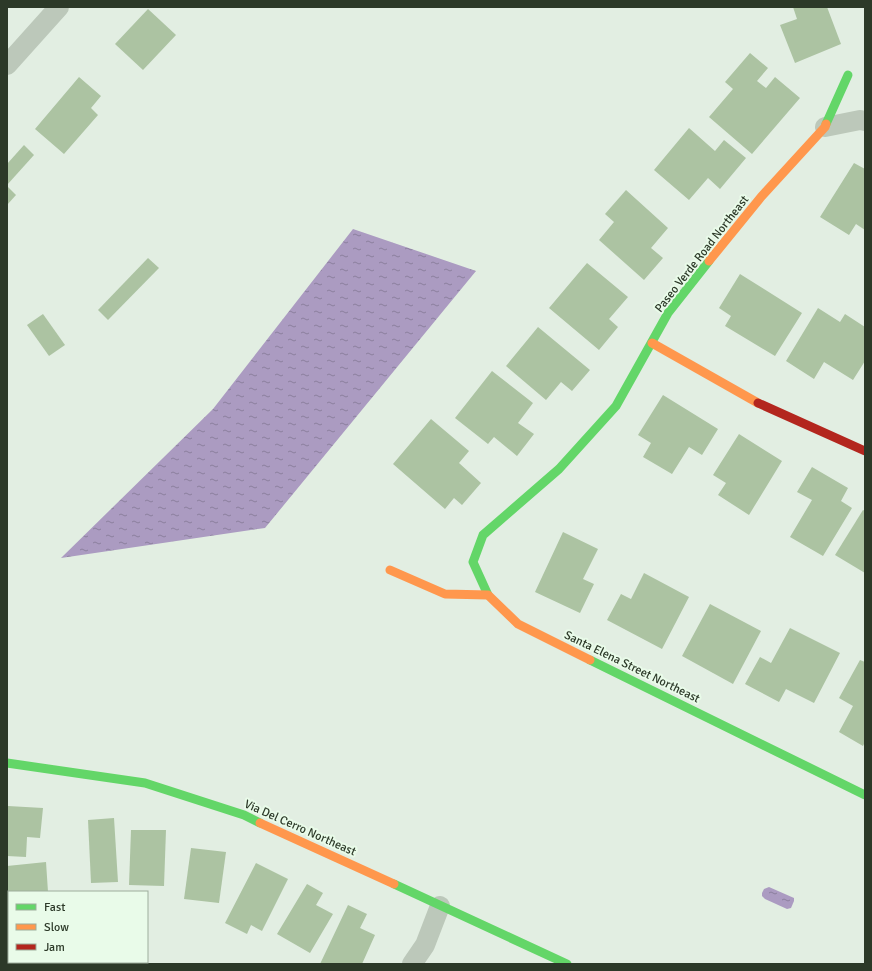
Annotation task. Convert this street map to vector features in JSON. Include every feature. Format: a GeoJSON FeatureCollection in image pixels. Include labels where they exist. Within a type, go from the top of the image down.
{"type":"FeatureCollection","features":[{"type":"Feature","properties":{"kind":"street"},"geometry":{"type":"LineString","coordinates":[[7,65],[59,7]]}},
{"type":"Feature","properties":{"kind":"street","name":"Paseo Verde Road Northeast"},"geometry":{"type":"LineString","coordinates":[[488,595],[473,562],[483,535],[559,469],[616,406],[668,313],[762,197],[825,128],[848,75]]}},
{"type":"Feature","properties":{"kind":"street"},"geometry":{"type":"LineString","coordinates":[[825,128],[860,120],[865,121]]}},
{"type":"Feature","properties":{"kind":"street"},"geometry":{"type":"LineString","coordinates":[[652,343],[750,399],[865,451]]}},
{"type":"Feature","properties":{"kind":"street"},"geometry":{"type":"LineString","coordinates":[[390,570],[445,594],[488,595]]}},
{"type":"Feature","properties":{"kind":"street","name":"Santa Elena Street Northeast"},"geometry":{"type":"LineString","coordinates":[[488,595],[518,624],[865,795]]}},
{"type":"Feature","properties":{"kind":"street","name":"Via Del Cerro Northeast"},"geometry":{"type":"LineString","coordinates":[[7,763],[145,783],[236,813],[567,964]]}},
{"type":"Feature","properties":{"kind":"street"},"geometry":{"type":"LineString","coordinates":[[412,964],[425,945],[440,906]]}},
{"type":"Feature","properties":{"kind":"water"},"geometry":{"type":"Polygon","coordinates":[[[353,229],[476,271],[265,528],[61,558],[213,409],[353,229]]]}},
{"type":"Feature","properties":{"kind":"water"},"geometry":{"type":"Polygon","coordinates":[[[769,887],[794,898],[791,908],[787,909],[765,899],[762,896],[762,893],[764,889],[769,887]]]}},
{"type":"Feature","properties":{"kind":"building"},"geometry":{"type":"Polygon","coordinates":[[[793,7],[827,7],[841,44],[795,63],[780,25],[797,19],[793,7]]]}},
{"type":"Feature","properties":{"kind":"building"},"geometry":{"type":"Polygon","coordinates":[[[148,9],[176,35],[143,70],[115,44],[148,9]]]}},
{"type":"Feature","properties":{"kind":"building"},"geometry":{"type":"Polygon","coordinates":[[[750,53],[768,68],[757,81],[766,88],[775,77],[800,98],[752,154],[709,117],[733,89],[725,82],[750,53]]]}},
{"type":"Feature","properties":{"kind":"building"},"geometry":{"type":"Polygon","coordinates":[[[79,77],[101,96],[91,108],[98,115],[64,154],[35,129],[79,77]]]}},
{"type":"Feature","properties":{"kind":"building"},"geometry":{"type":"Polygon","coordinates":[[[689,128],[715,151],[724,140],[746,158],[720,189],[708,178],[689,200],[654,170],[689,128]]]}},
{"type":"Feature","properties":{"kind":"building"},"geometry":{"type":"Polygon","coordinates":[[[24,145],[34,155],[7,185],[7,164],[24,145]]]}},
{"type":"Feature","properties":{"kind":"building"},"geometry":{"type":"Polygon","coordinates":[[[854,163],[865,169],[865,230],[856,224],[849,235],[820,217],[854,163]]]}},
{"type":"Feature","properties":{"kind":"building"},"geometry":{"type":"Polygon","coordinates":[[[7,186],[16,195],[7,205],[7,186]]]}},
{"type":"Feature","properties":{"kind":"building"},"geometry":{"type":"Polygon","coordinates":[[[626,190],[668,228],[651,248],[663,258],[644,280],[599,240],[614,222],[605,214],[626,190]]]}},
{"type":"Feature","properties":{"kind":"building"},"geometry":{"type":"Polygon","coordinates":[[[148,258],[159,268],[108,320],[98,310],[148,258]]]}},
{"type":"Feature","properties":{"kind":"building"},"geometry":{"type":"Polygon","coordinates":[[[587,263],[628,297],[609,319],[618,327],[599,350],[549,308],[587,263]]]}},
{"type":"Feature","properties":{"kind":"building"},"geometry":{"type":"Polygon","coordinates":[[[740,274],[802,313],[775,356],[725,326],[731,316],[719,308],[740,274]]]}},
{"type":"Feature","properties":{"kind":"building"},"geometry":{"type":"Polygon","coordinates":[[[818,308],[840,322],[845,314],[865,327],[865,361],[853,380],[824,362],[814,379],[786,361],[818,308]]]}},
{"type":"Feature","properties":{"kind":"building"},"geometry":{"type":"Polygon","coordinates":[[[43,314],[65,345],[49,356],[27,325],[43,314]]]}},
{"type":"Feature","properties":{"kind":"building"},"geometry":{"type":"Polygon","coordinates":[[[538,327],[590,370],[572,391],[561,382],[546,400],[506,366],[538,327]]]}},
{"type":"Feature","properties":{"kind":"building"},"geometry":{"type":"Polygon","coordinates":[[[492,371],[533,403],[518,423],[534,434],[517,456],[494,437],[488,444],[455,418],[492,371]]]}},
{"type":"Feature","properties":{"kind":"building"},"geometry":{"type":"Polygon","coordinates":[[[663,395],[718,429],[702,455],[689,447],[672,474],[643,457],[651,443],[638,435],[663,395]]]}},
{"type":"Feature","properties":{"kind":"building"},"geometry":{"type":"Polygon","coordinates":[[[431,419],[469,451],[459,463],[481,483],[462,505],[454,498],[445,509],[393,464],[431,419]]]}},
{"type":"Feature","properties":{"kind":"building"},"geometry":{"type":"Polygon","coordinates":[[[739,434],[782,461],[749,515],[718,495],[726,483],[713,475],[739,434]]]}},
{"type":"Feature","properties":{"kind":"building"},"geometry":{"type":"Polygon","coordinates":[[[812,467],[848,488],[841,501],[852,508],[823,556],[790,537],[812,500],[797,492],[812,467]]]}},
{"type":"Feature","properties":{"kind":"building"},"geometry":{"type":"Polygon","coordinates":[[[863,510],[865,511],[865,573],[835,555],[863,510]]]}},
{"type":"Feature","properties":{"kind":"building"},"geometry":{"type":"Polygon","coordinates":[[[563,532],[598,549],[583,579],[594,584],[580,613],[535,592],[563,532]]]}},
{"type":"Feature","properties":{"kind":"building"},"geometry":{"type":"Polygon","coordinates":[[[644,573],[689,597],[662,649],[607,620],[621,594],[631,599],[644,573]]]}},
{"type":"Feature","properties":{"kind":"building"},"geometry":{"type":"Polygon","coordinates":[[[710,604],[761,631],[733,684],[682,656],[710,604]]]}},
{"type":"Feature","properties":{"kind":"building"},"geometry":{"type":"Polygon","coordinates":[[[790,628],[840,653],[814,703],[786,689],[779,702],[745,684],[760,657],[771,663],[790,628]]]}},
{"type":"Feature","properties":{"kind":"building"},"geometry":{"type":"Polygon","coordinates":[[[860,660],[865,662],[865,742],[863,746],[839,732],[853,706],[839,698],[860,660]]]}},
{"type":"Feature","properties":{"kind":"building"},"geometry":{"type":"Polygon","coordinates":[[[8,806],[43,808],[40,838],[27,837],[26,857],[7,856],[8,806]]]}},
{"type":"Feature","properties":{"kind":"building"},"geometry":{"type":"Polygon","coordinates":[[[114,818],[118,882],[91,883],[88,820],[114,818]]]}},
{"type":"Feature","properties":{"kind":"building"},"geometry":{"type":"Polygon","coordinates":[[[131,830],[166,830],[164,886],[129,885],[131,830]]]}},
{"type":"Feature","properties":{"kind":"building"},"geometry":{"type":"Polygon","coordinates":[[[191,848],[226,852],[219,903],[184,899],[191,848]]]}},
{"type":"Feature","properties":{"kind":"building"},"geometry":{"type":"Polygon","coordinates":[[[46,862],[48,891],[8,891],[7,899],[7,866],[46,862]]]}},
{"type":"Feature","properties":{"kind":"building"},"geometry":{"type":"Polygon","coordinates":[[[256,863],[288,879],[262,931],[251,925],[247,934],[225,923],[256,863]]]}},
{"type":"Feature","properties":{"kind":"building"},"geometry":{"type":"Polygon","coordinates":[[[307,884],[323,893],[316,905],[333,914],[310,953],[277,934],[307,884]]]}},
{"type":"Feature","properties":{"kind":"building"},"geometry":{"type":"Polygon","coordinates":[[[348,905],[367,914],[360,928],[375,935],[362,964],[320,964],[348,905]]]}},
{"type":"Feature","properties":{"kind":"building"},"geometry":{"type":"Polygon","coordinates":[[[26,963],[60,963],[26,964],[26,963]]]}},
{"type":"Feature","properties":{"kind":"traffic: fast"},"geometry":{"type":"LineString","coordinates":[[826,124],[848,75]]}},
{"type":"Feature","properties":{"kind":"traffic: fast"},"geometry":{"type":"LineString","coordinates":[[488,595],[473,562],[483,535],[559,469],[616,406],[668,313],[709,261]]}},
{"type":"Feature","properties":{"kind":"traffic: fast"},"geometry":{"type":"LineString","coordinates":[[590,660],[865,795]]}},
{"type":"Feature","properties":{"kind":"traffic: fast"},"geometry":{"type":"LineString","coordinates":[[7,763],[145,783],[244,815],[260,823]]}},
{"type":"Feature","properties":{"kind":"traffic: fast"},"geometry":{"type":"LineString","coordinates":[[394,884],[567,964]]}},
{"type":"Feature","properties":{"kind":"traffic: slow"},"geometry":{"type":"LineString","coordinates":[[709,261],[761,197],[825,127],[826,124]]}},
{"type":"Feature","properties":{"kind":"traffic: slow"},"geometry":{"type":"LineString","coordinates":[[652,343],[758,403]]}},
{"type":"Feature","properties":{"kind":"traffic: slow"},"geometry":{"type":"LineString","coordinates":[[390,570],[445,594],[488,595],[518,624],[590,660]]}},
{"type":"Feature","properties":{"kind":"traffic: slow"},"geometry":{"type":"LineString","coordinates":[[260,823],[394,884]]}},
{"type":"Feature","properties":{"kind":"traffic: jam"},"geometry":{"type":"LineString","coordinates":[[758,403],[865,451]]}}]}
